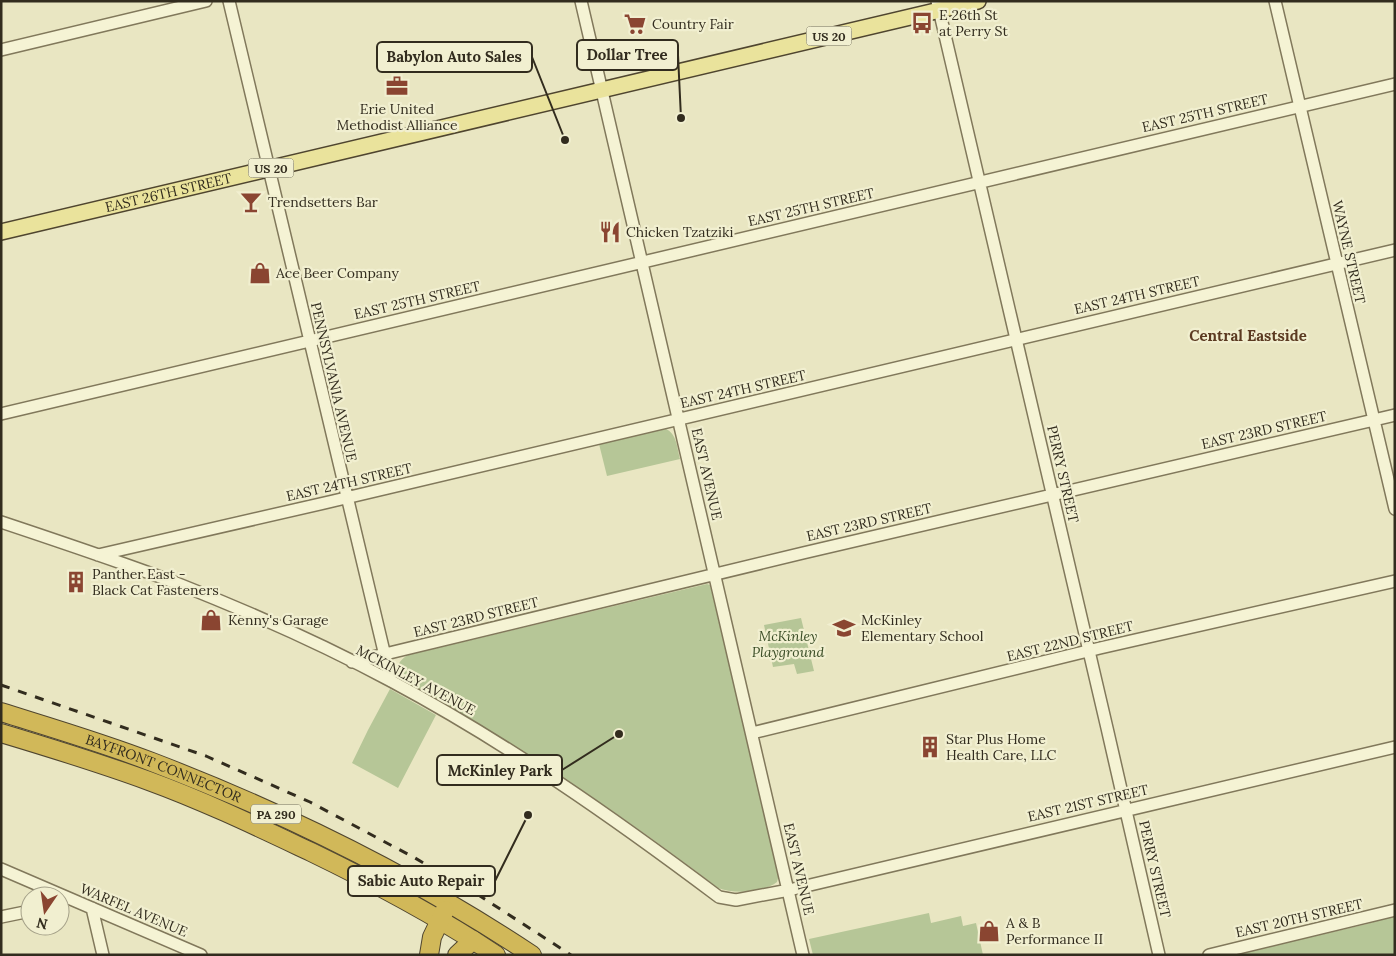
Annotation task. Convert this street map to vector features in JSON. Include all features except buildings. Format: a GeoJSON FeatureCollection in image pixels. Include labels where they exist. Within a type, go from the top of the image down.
{"type":"FeatureCollection","features":[{"type":"Feature","properties":{"kind":"highway","name":"BAYFRONT CONNECTOR"},"geometry":{"type":"LineString","coordinates":[[1,712],[151,761],[333,841],[385,867],[449,903],[532,955]]}},
{"type":"Feature","properties":{"kind":"highway","name":"BAYFRONT CONNECTOR"},"geometry":{"type":"LineString","coordinates":[[1,733],[150,781],[279,836],[368,880],[440,920],[496,955]]}},
{"type":"Feature","properties":{"kind":"highway"},"geometry":{"type":"LineString","coordinates":[[429,955],[432,937],[449,903]]}},
{"type":"Feature","properties":{"kind":"highway"},"geometry":{"type":"LineString","coordinates":[[457,955],[473,940]]}},
{"type":"Feature","properties":{"kind":"main road","name":"EAST 26TH STREET"},"geometry":{"type":"LineString","coordinates":[[1,232],[602,90],[938,6],[978,1]]}},
{"type":"Feature","properties":{"kind":"street"},"geometry":{"type":"LineString","coordinates":[[1,50],[206,1]]}},
{"type":"Feature","properties":{"kind":"street","name":"PENNSYLVANIA AVENUE"},"geometry":{"type":"LineString","coordinates":[[229,1],[391,681]]}},
{"type":"Feature","properties":{"kind":"street","name":"EAST AVENUE"},"geometry":{"type":"LineString","coordinates":[[581,1],[803,955]]}},
{"type":"Feature","properties":{"kind":"street","name":"WAYNE STREET"},"geometry":{"type":"LineString","coordinates":[[1274,1],[1395,510]]}},
{"type":"Feature","properties":{"kind":"street","name":"PERRY STREET"},"geometry":{"type":"LineString","coordinates":[[938,6],[1126,810],[1158,955]]}},
{"type":"Feature","properties":{"kind":"street","name":"EAST 25TH STREET"},"geometry":{"type":"LineString","coordinates":[[1,414],[1395,84]]}},
{"type":"Feature","properties":{"kind":"street","name":"EAST 24TH STREET"},"geometry":{"type":"LineString","coordinates":[[98,555],[347,498],[1395,250]]}},
{"type":"Feature","properties":{"kind":"street","name":"EAST 23RD STREET"},"geometry":{"type":"LineString","coordinates":[[352,662],[715,574],[1395,415]]}},
{"type":"Feature","properties":{"kind":"street","name":"MCKINLEY AVENUE"},"geometry":{"type":"LineString","coordinates":[[1,522],[98,555],[215,599],[391,681],[526,760],[602,811],[719,897],[727,900],[736,900],[789,890]]}},
{"type":"Feature","properties":{"kind":"street","name":"EAST 22ND STREET"},"geometry":{"type":"LineString","coordinates":[[752,733],[1089,651],[1395,580]]}},
{"type":"Feature","properties":{"kind":"street","name":"EAST 21ST STREET"},"geometry":{"type":"LineString","coordinates":[[789,890],[1395,746]]}},
{"type":"Feature","properties":{"kind":"street","name":"WARFEL AVENUE"},"geometry":{"type":"LineString","coordinates":[[1,869],[201,955]]}},
{"type":"Feature","properties":{"kind":"street"},"geometry":{"type":"LineString","coordinates":[[70,901],[74,900]]}},
{"type":"Feature","properties":{"kind":"street"},"geometry":{"type":"LineString","coordinates":[[92,908],[103,955]]}},
{"type":"Feature","properties":{"kind":"street","name":"EAST 20TH STREET"},"geometry":{"type":"LineString","coordinates":[[1210,955],[1395,910]]}},
{"type":"Feature","properties":{"kind":"street"},"geometry":{"type":"LineString","coordinates":[[1,917],[20,912]]}},
{"type":"Feature","properties":{"kind":"green space"},"geometry":{"type":"Polygon","coordinates":[[[666,429],[670,431],[674,438],[680,459],[607,476],[599,444],[666,429]]]}},
{"type":"Feature","properties":{"kind":"green space"},"geometry":{"type":"Polygon","coordinates":[[[707,584],[710,585],[779,875],[777,882],[771,886],[740,892],[718,888],[642,832],[525,753],[403,682],[398,675],[399,664],[408,655],[707,584]]]}},
{"type":"Feature","properties":{"kind":"green space","name":"McKinley Playground"},"geometry":{"type":"Polygon","coordinates":[[[801,618],[814,671],[797,674],[794,664],[773,667],[764,625],[801,618]]]}},
{"type":"Feature","properties":{"kind":"green space"},"geometry":{"type":"Polygon","coordinates":[[[390,689],[436,715],[398,788],[352,763],[390,689]]]}},
{"type":"Feature","properties":{"kind":"green space"},"geometry":{"type":"Polygon","coordinates":[[[929,913],[931,923],[961,916],[963,926],[976,923],[983,955],[813,955],[809,939],[929,913]]]}},
{"type":"Feature","properties":{"kind":"green space"},"geometry":{"type":"Polygon","coordinates":[[[1395,915],[1395,955],[1234,955],[1367,924],[1395,915]]]}},
{"type":"Feature","properties":{"kind":"railway"},"geometry":{"type":"LineString","coordinates":[[1,685],[206,756],[310,802],[415,858],[480,896],[571,955]]}},
{"type":"Feature","properties":{"kind":"place","name":"E 26th St at Perry St"},"geometry":{"type":"Point","coordinates":[922,23]}},
{"type":"Feature","properties":{"kind":"place","name":"Country Fair"},"geometry":{"type":"Point","coordinates":[635,24]}},
{"type":"Feature","properties":{"kind":"place","name":"Erie United Methodist Alliance"},"geometry":{"type":"Point","coordinates":[397,86]}},
{"type":"Feature","properties":{"kind":"place","name":"Dollar Tree"},"geometry":{"type":"Point","coordinates":[681,118]}},
{"type":"Feature","properties":{"kind":"place","name":"Babylon Auto Sales"},"geometry":{"type":"Point","coordinates":[565,140]}},
{"type":"Feature","properties":{"kind":"place","name":"Trendsetters Bar"},"geometry":{"type":"Point","coordinates":[251,202]}},
{"type":"Feature","properties":{"kind":"place","name":"Chicken Tzatziki"},"geometry":{"type":"Point","coordinates":[610,232]}},
{"type":"Feature","properties":{"kind":"place","name":"Ace Beer Company"},"geometry":{"type":"Point","coordinates":[260,273]}},
{"type":"Feature","properties":{"kind":"place","name":"Panther East - Black Cat Fasteners"},"geometry":{"type":"Point","coordinates":[76,582]}},
{"type":"Feature","properties":{"kind":"place","name":"Kenny's Garage"},"geometry":{"type":"Point","coordinates":[211,620]}},
{"type":"Feature","properties":{"kind":"place","name":"McKinley Elementary School"},"geometry":{"type":"Point","coordinates":[844,628]}},
{"type":"Feature","properties":{"kind":"place","name":"McKinley Park"},"geometry":{"type":"Point","coordinates":[619,734]}},
{"type":"Feature","properties":{"kind":"place","name":"Star Plus Home Health Care, LLC"},"geometry":{"type":"Point","coordinates":[930,747]}},
{"type":"Feature","properties":{"kind":"place","name":"Sabic Auto Repair"},"geometry":{"type":"Point","coordinates":[528,815]}},
{"type":"Feature","properties":{"kind":"place","name":"A & B Performance II"},"geometry":{"type":"Point","coordinates":[989,931]}},
{"type":"Feature","properties":{"kind":"district","name":"Central Eastside"},"geometry":{"type":"Point","coordinates":[1248,335]}}]}
